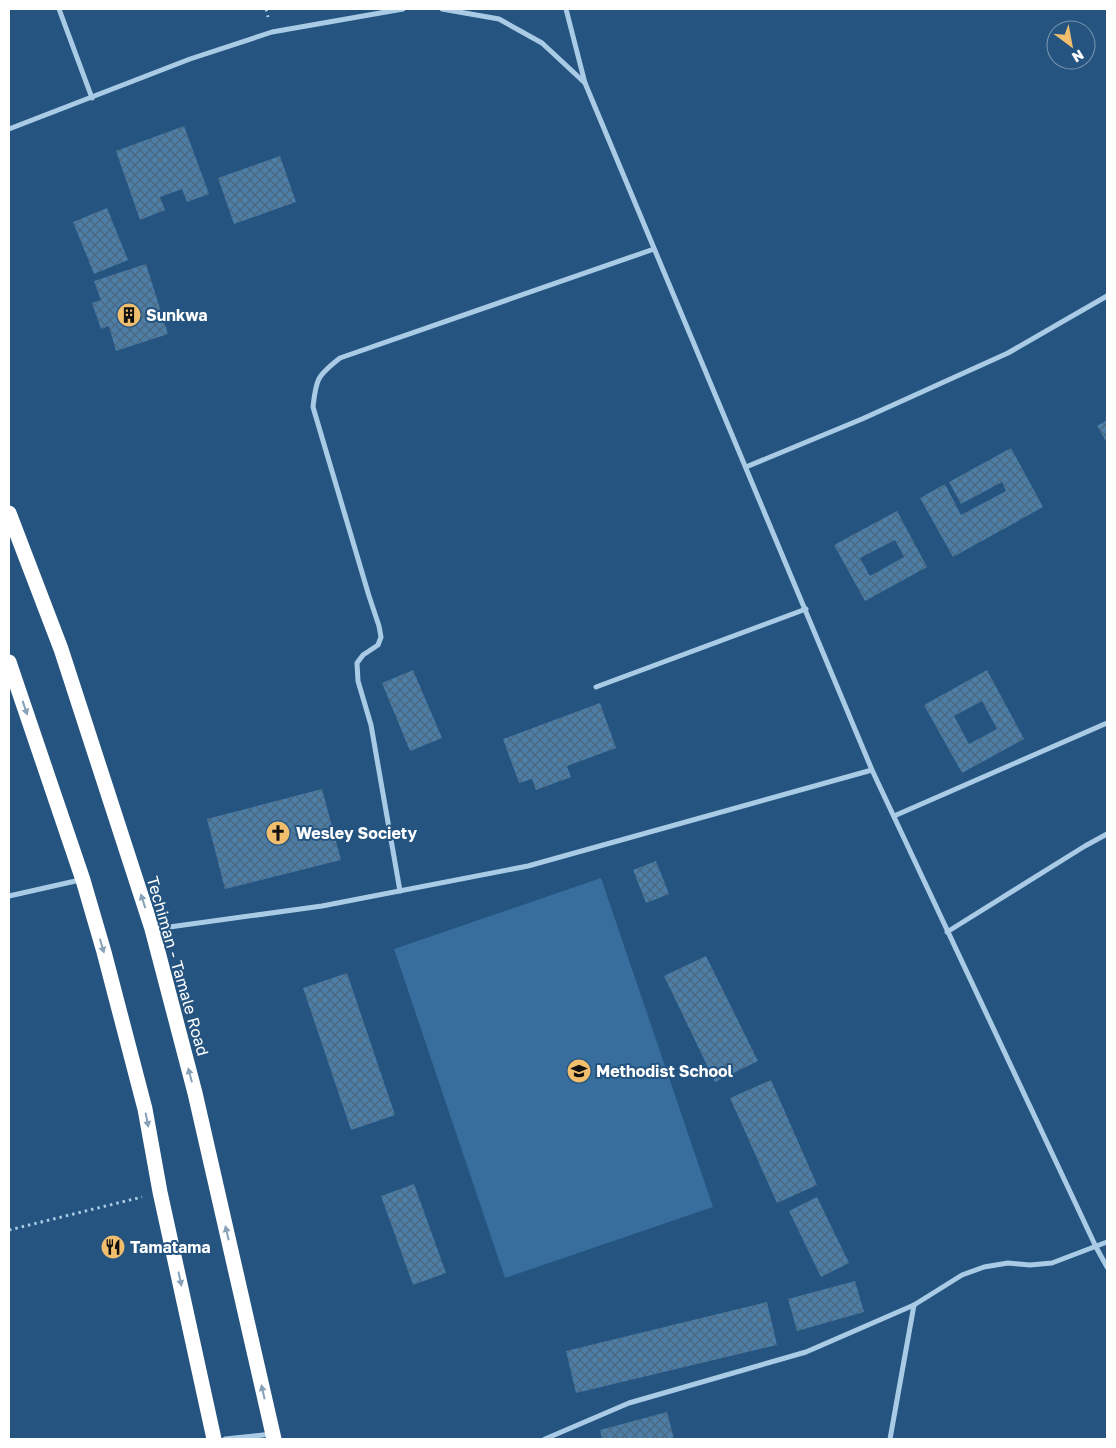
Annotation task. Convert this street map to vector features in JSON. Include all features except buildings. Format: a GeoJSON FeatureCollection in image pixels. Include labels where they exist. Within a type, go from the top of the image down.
{"type":"FeatureCollection","features":[{"type":"Feature","properties":{"kind":"highway","name":"Techiman - Tamale Road"},"geometry":{"type":"LineString","coordinates":[[9,513],[61,649],[152,929],[195,1093],[273,1436]]}},
{"type":"Feature","properties":{"kind":"highway"},"geometry":{"type":"LineString","coordinates":[[9,662],[83,880],[104,952],[145,1109],[160,1192],[214,1439]]}},
{"type":"Feature","properties":{"kind":"street"},"geometry":{"type":"LineString","coordinates":[[59,9],[92,98]]}},
{"type":"Feature","properties":{"kind":"street"},"geometry":{"type":"LineString","coordinates":[[9,129],[190,59],[272,32],[403,9]]}},
{"type":"Feature","properties":{"kind":"street"},"geometry":{"type":"LineString","coordinates":[[442,9],[499,19],[542,43],[586,83]]}},
{"type":"Feature","properties":{"kind":"street"},"geometry":{"type":"LineString","coordinates":[[566,9],[586,83],[872,770],[1107,1267]]}},
{"type":"Feature","properties":{"kind":"street"},"geometry":{"type":"LineString","coordinates":[[400,891],[371,725],[358,681],[357,663],[363,655],[378,645],[381,637],[313,407],[316,385],[323,371],[340,358],[654,249]]}},
{"type":"Feature","properties":{"kind":"street"},"geometry":{"type":"LineString","coordinates":[[746,467],[862,419],[1008,353],[1107,296]]}},
{"type":"Feature","properties":{"kind":"street"},"geometry":{"type":"LineString","coordinates":[[596,687],[806,609]]}},
{"type":"Feature","properties":{"kind":"street"},"geometry":{"type":"LineString","coordinates":[[894,816],[1107,723]]}},
{"type":"Feature","properties":{"kind":"street"},"geometry":{"type":"LineString","coordinates":[[152,929],[322,906],[528,866],[872,770]]}},
{"type":"Feature","properties":{"kind":"street"},"geometry":{"type":"LineString","coordinates":[[948,932],[1107,834]]}},
{"type":"Feature","properties":{"kind":"street"},"geometry":{"type":"LineString","coordinates":[[9,896],[83,880]]}},
{"type":"Feature","properties":{"kind":"street"},"geometry":{"type":"LineString","coordinates":[[545,1439],[629,1403],[806,1352],[914,1304],[962,1275],[984,1266],[1008,1263],[1052,1263],[1107,1242]]}},
{"type":"Feature","properties":{"kind":"street"},"geometry":{"type":"LineString","coordinates":[[890,1439],[914,1304]]}},
{"type":"Feature","properties":{"kind":"street"},"geometry":{"type":"LineString","coordinates":[[225,1439],[273,1436]]}},
{"type":"Feature","properties":{"kind":"path"},"geometry":{"type":"LineString","coordinates":[[9,1230],[160,1192]]}},
{"type":"Feature","properties":{"kind":"shaded area"},"geometry":{"type":"Polygon","coordinates":[[[601,878],[713,1207],[505,1278],[394,949],[601,878]]]}},
{"type":"Feature","properties":{"kind":"place","name":"Sunkwa"},"geometry":{"type":"Point","coordinates":[129,315]}},
{"type":"Feature","properties":{"kind":"place","name":"Wesley Society"},"geometry":{"type":"Point","coordinates":[278,833]}},
{"type":"Feature","properties":{"kind":"place","name":"Methodist School"},"geometry":{"type":"Point","coordinates":[579,1071]}},
{"type":"Feature","properties":{"kind":"place","name":"Tamatama"},"geometry":{"type":"Point","coordinates":[113,1247]}}]}
